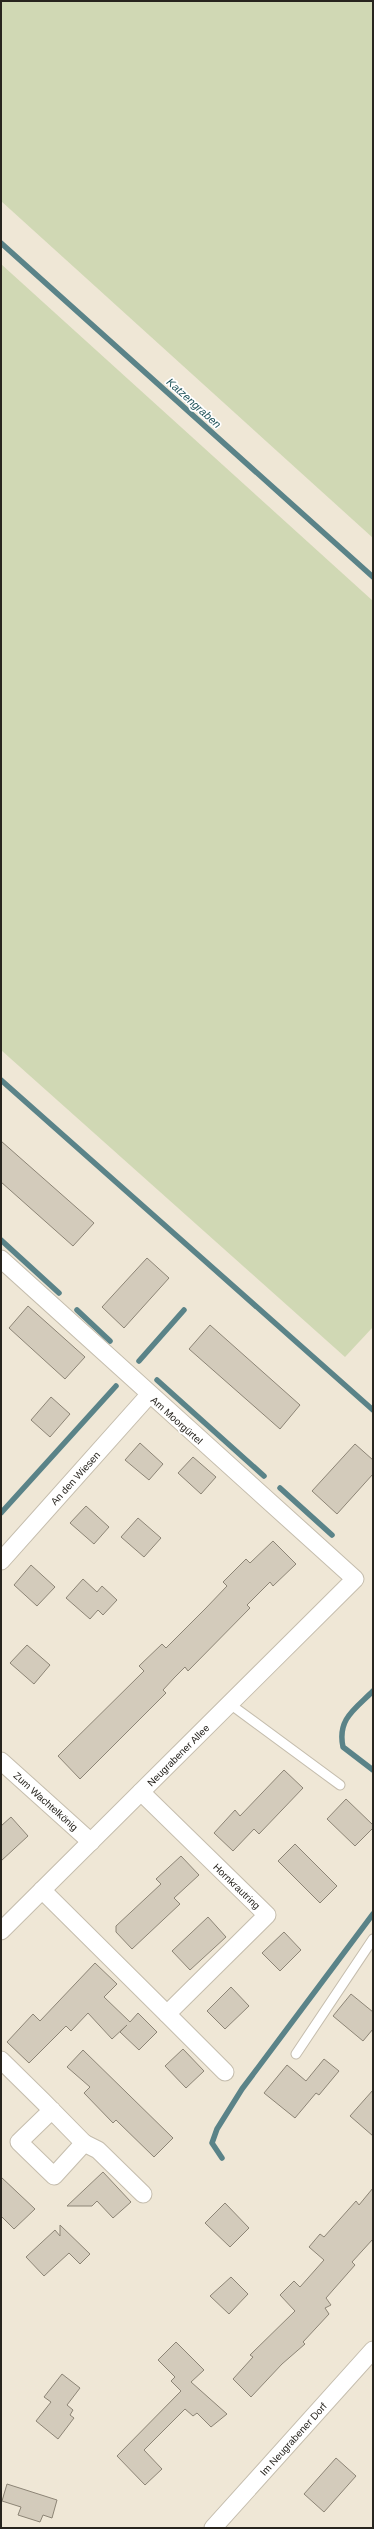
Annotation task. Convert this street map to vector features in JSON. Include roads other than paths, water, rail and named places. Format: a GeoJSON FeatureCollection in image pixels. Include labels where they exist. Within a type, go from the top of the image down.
{"type":"FeatureCollection","features":[{"type":"Feature","properties":{"kind":"street","name":"Am Moorgürtel"},"geometry":{"type":"LineString","coordinates":[[1,1259],[355,1579]]}},
{"type":"Feature","properties":{"kind":"street","name":"An den Wiesen"},"geometry":{"type":"LineString","coordinates":[[1,1561],[149,1394]]}},
{"type":"Feature","properties":{"kind":"street","name":"Neugrabener Allee"},"geometry":{"type":"LineString","coordinates":[[1,1931],[355,1579]]}},
{"type":"Feature","properties":{"kind":"street","name":"Zum Wachtelkönig"},"geometry":{"type":"LineString","coordinates":[[1,1761],[91,1842]]}},
{"type":"Feature","properties":{"kind":"street","name":"Hornkrautring"},"geometry":{"type":"LineString","coordinates":[[141,1792],[266,1914],[167,2014]]}},
{"type":"Feature","properties":{"kind":"street"},"geometry":{"type":"LineString","coordinates":[[42,1890],[225,2072]]}},
{"type":"Feature","properties":{"kind":"street"},"geometry":{"type":"LineString","coordinates":[[1,2060],[84,2143],[98,2150],[143,2194]]}},
{"type":"Feature","properties":{"kind":"street"},"geometry":{"type":"LineString","coordinates":[[52,2110],[19,2142],[54,2176],[84,2143]]}},
{"type":"Feature","properties":{"kind":"street","name":"Im Neugrabener Dorf"},"geometry":{"type":"LineString","coordinates":[[213,2528],[373,2350]]}},
{"type":"Feature","properties":{"kind":"lane"},"geometry":{"type":"LineString","coordinates":[[230,1704],[340,1785]]}},
{"type":"Feature","properties":{"kind":"lane"},"geometry":{"type":"LineString","coordinates":[[296,2054],[373,1939]]}},
{"type":"Feature","properties":{"kind":"waterway","name":"Katzengraben"},"geometry":{"type":"LineString","coordinates":[[1,243],[373,577]]}},
{"type":"Feature","properties":{"kind":"waterway"},"geometry":{"type":"LineString","coordinates":[[1,1080],[373,1410]]}},
{"type":"Feature","properties":{"kind":"waterway"},"geometry":{"type":"LineString","coordinates":[[1,1240],[59,1293]]}},
{"type":"Feature","properties":{"kind":"waterway"},"geometry":{"type":"LineString","coordinates":[[77,1310],[110,1341]]}},
{"type":"Feature","properties":{"kind":"waterway"},"geometry":{"type":"LineString","coordinates":[[139,1361],[184,1310]]}},
{"type":"Feature","properties":{"kind":"waterway"},"geometry":{"type":"LineString","coordinates":[[157,1380],[264,1476]]}},
{"type":"Feature","properties":{"kind":"waterway"},"geometry":{"type":"LineString","coordinates":[[1,1513],[116,1386]]}},
{"type":"Feature","properties":{"kind":"waterway"},"geometry":{"type":"LineString","coordinates":[[280,1488],[332,1535]]}},
{"type":"Feature","properties":{"kind":"waterway"},"geometry":{"type":"LineString","coordinates":[[373,1691],[349,1715],[345,1722],[342,1737],[343,1747],[373,1770]]}},
{"type":"Feature","properties":{"kind":"waterway"},"geometry":{"type":"LineString","coordinates":[[222,2158],[212,2143],[217,2129],[242,2089],[373,1914]]}}]}
